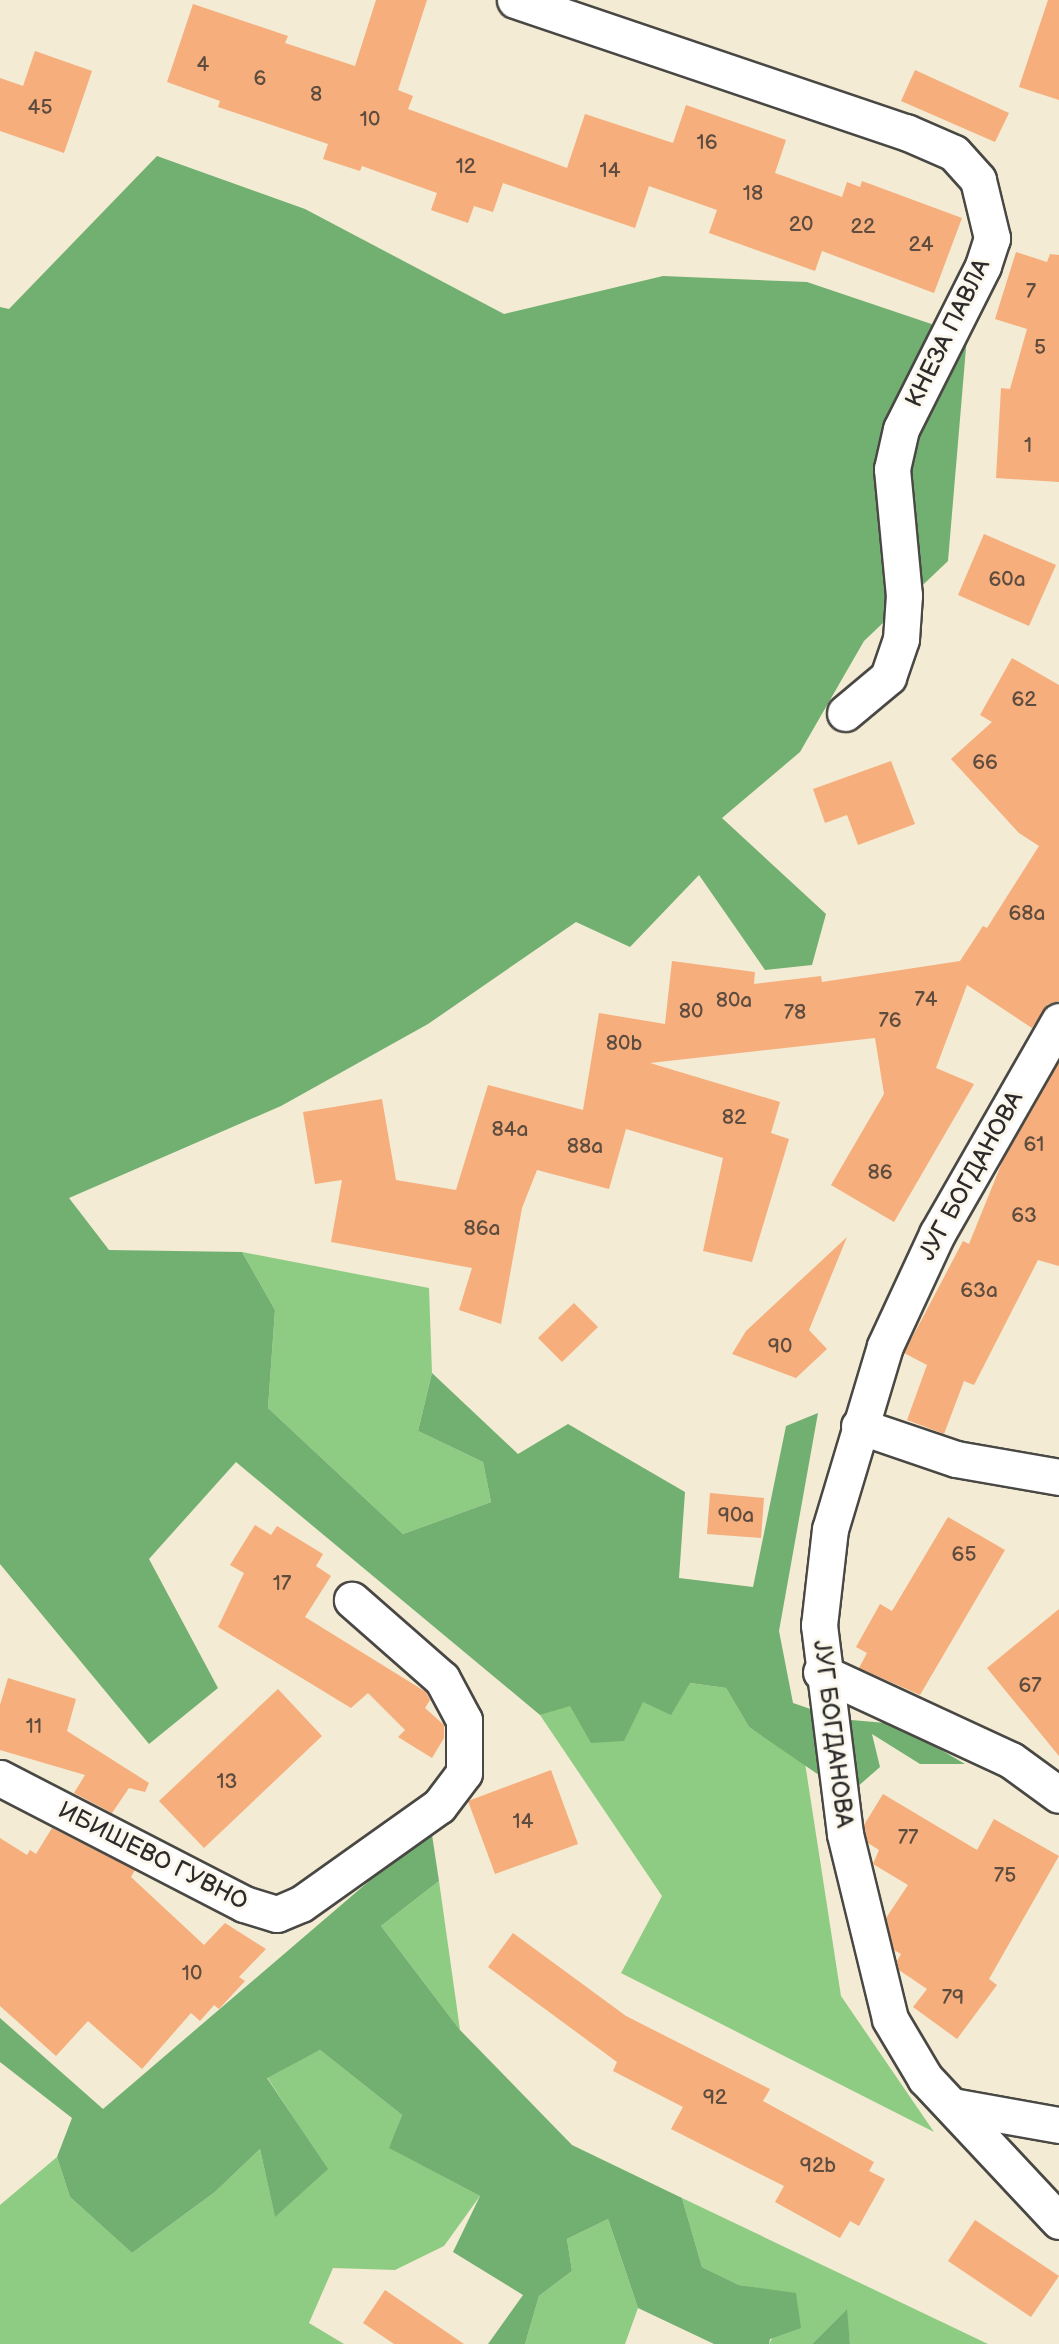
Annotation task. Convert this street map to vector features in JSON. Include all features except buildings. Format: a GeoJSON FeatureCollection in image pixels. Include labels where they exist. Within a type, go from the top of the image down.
{"type":"FeatureCollection","features":[{"type":"Feature","properties":{"kind":"street","name":"КНЕЗА ПАВЛА"},"geometry":{"type":"LineString","coordinates":[[514,0],[906,132],[954,153],[978,180],[992,238],[983,266],[901,429],[892,469],[904,595],[901,639],[888,677],[845,713]]}},
{"type":"Feature","properties":{"kind":"street","name":"ЈУГ БОГДАНОВА"},"geometry":{"type":"LineString","coordinates":[[1059,1021],[913,1282],[859,1426],[830,1529],[821,1582],[821,1672],[845,1834],[890,2019],[925,2078],[1059,2221]]}},
{"type":"Feature","properties":{"kind":"street"},"geometry":{"type":"LineString","coordinates":[[859,1426],[956,1460],[1059,1477]]}},
{"type":"Feature","properties":{"kind":"street","name":"ИБИШЕВО ГУВНО"},"geometry":{"type":"LineString","coordinates":[[0,1778],[244,1904],[277,1914],[301,1904],[439,1806],[464,1773],[464,1720],[442,1679],[352,1600]]}},
{"type":"Feature","properties":{"kind":"street"},"geometry":{"type":"LineString","coordinates":[[821,1672],[1011,1760],[1059,1795]]}},
{"type":"Feature","properties":{"kind":"street"},"geometry":{"type":"LineString","coordinates":[[952,2106],[1059,2125]]}},
{"type":"Feature","properties":{"kind":"green space"},"geometry":{"type":"Polygon","coordinates":[[[157,156],[305,209],[504,314],[663,276],[807,282],[967,336],[948,561],[864,641],[800,752],[722,818],[826,914],[812,965],[765,970],[699,875],[630,947],[576,922],[428,1024],[281,1106],[69,1198],[109,1250],[242,1252],[275,1310],[268,1408],[403,1534],[491,1502],[483,1462],[418,1431],[432,1373],[518,1454],[568,1424],[685,1492],[679,1578],[753,1587],[786,1426],[818,1413],[779,1631],[793,1703],[840,1719],[897,1724],[965,1764],[920,1764],[872,1734],[880,1767],[848,1795],[749,1727],[726,1688],[690,1683],[671,1715],[643,1702],[624,1741],[591,1743],[570,1706],[540,1715],[236,1462],[149,1559],[218,1688],[149,1744],[0,1564],[0,307],[9,309],[157,156]]]}},
{"type":"Feature","properties":{"kind":"green space"},"geometry":{"type":"Polygon","coordinates":[[[242,1252],[429,1288],[432,1373],[418,1431],[483,1462],[491,1502],[403,1534],[268,1408],[275,1310],[242,1252]]]}},
{"type":"Feature","properties":{"kind":"green space"},"geometry":{"type":"Polygon","coordinates":[[[690,1683],[726,1688],[749,1727],[805,1763],[841,1996],[934,2132],[621,1973],[662,1896],[540,1715],[570,1705],[643,1701],[690,1683]]]}},
{"type":"Feature","properties":{"kind":"green space"},"geometry":{"type":"Polygon","coordinates":[[[431,1828],[439,1881],[381,1926],[460,2030],[572,2145],[682,2198],[702,2267],[739,2285],[796,2293],[801,2328],[770,2339],[769,2344],[714,2344],[638,2308],[608,2219],[567,2239],[572,2271],[539,2296],[525,2344],[488,2344],[523,2295],[453,2252],[480,2196],[389,2148],[402,2115],[320,2050],[267,2078],[328,2169],[275,2217],[260,2149],[215,2192],[132,2253],[70,2197],[57,2157],[72,2118],[0,2062],[0,2018],[103,2109],[431,1828]]]}},
{"type":"Feature","properties":{"kind":"green space"},"geometry":{"type":"Polygon","coordinates":[[[439,1881],[460,2030],[381,1926],[439,1881]]]}},
{"type":"Feature","properties":{"kind":"green space"},"geometry":{"type":"Polygon","coordinates":[[[320,2050],[402,2115],[390,2148],[480,2196],[444,2246],[395,2270],[333,2268],[309,2323],[344,2344],[0,2344],[0,2205],[57,2157],[70,2197],[132,2253],[215,2192],[260,2149],[275,2216],[327,2169],[267,2077],[320,2050]]]}},
{"type":"Feature","properties":{"kind":"green space"},"geometry":{"type":"Polygon","coordinates":[[[682,2198],[988,2344],[850,2344],[846,2310],[812,2344],[769,2344],[796,2294],[739,2285],[702,2267],[682,2198]]]}},
{"type":"Feature","properties":{"kind":"green space"},"geometry":{"type":"Polygon","coordinates":[[[608,2219],[638,2308],[625,2344],[525,2344],[539,2296],[572,2271],[567,2239],[608,2219]]]}},
{"type":"Feature","properties":{"kind":"green space"},"geometry":{"type":"Polygon","coordinates":[[[847,2309],[850,2344],[812,2344],[847,2309]]]}}]}
